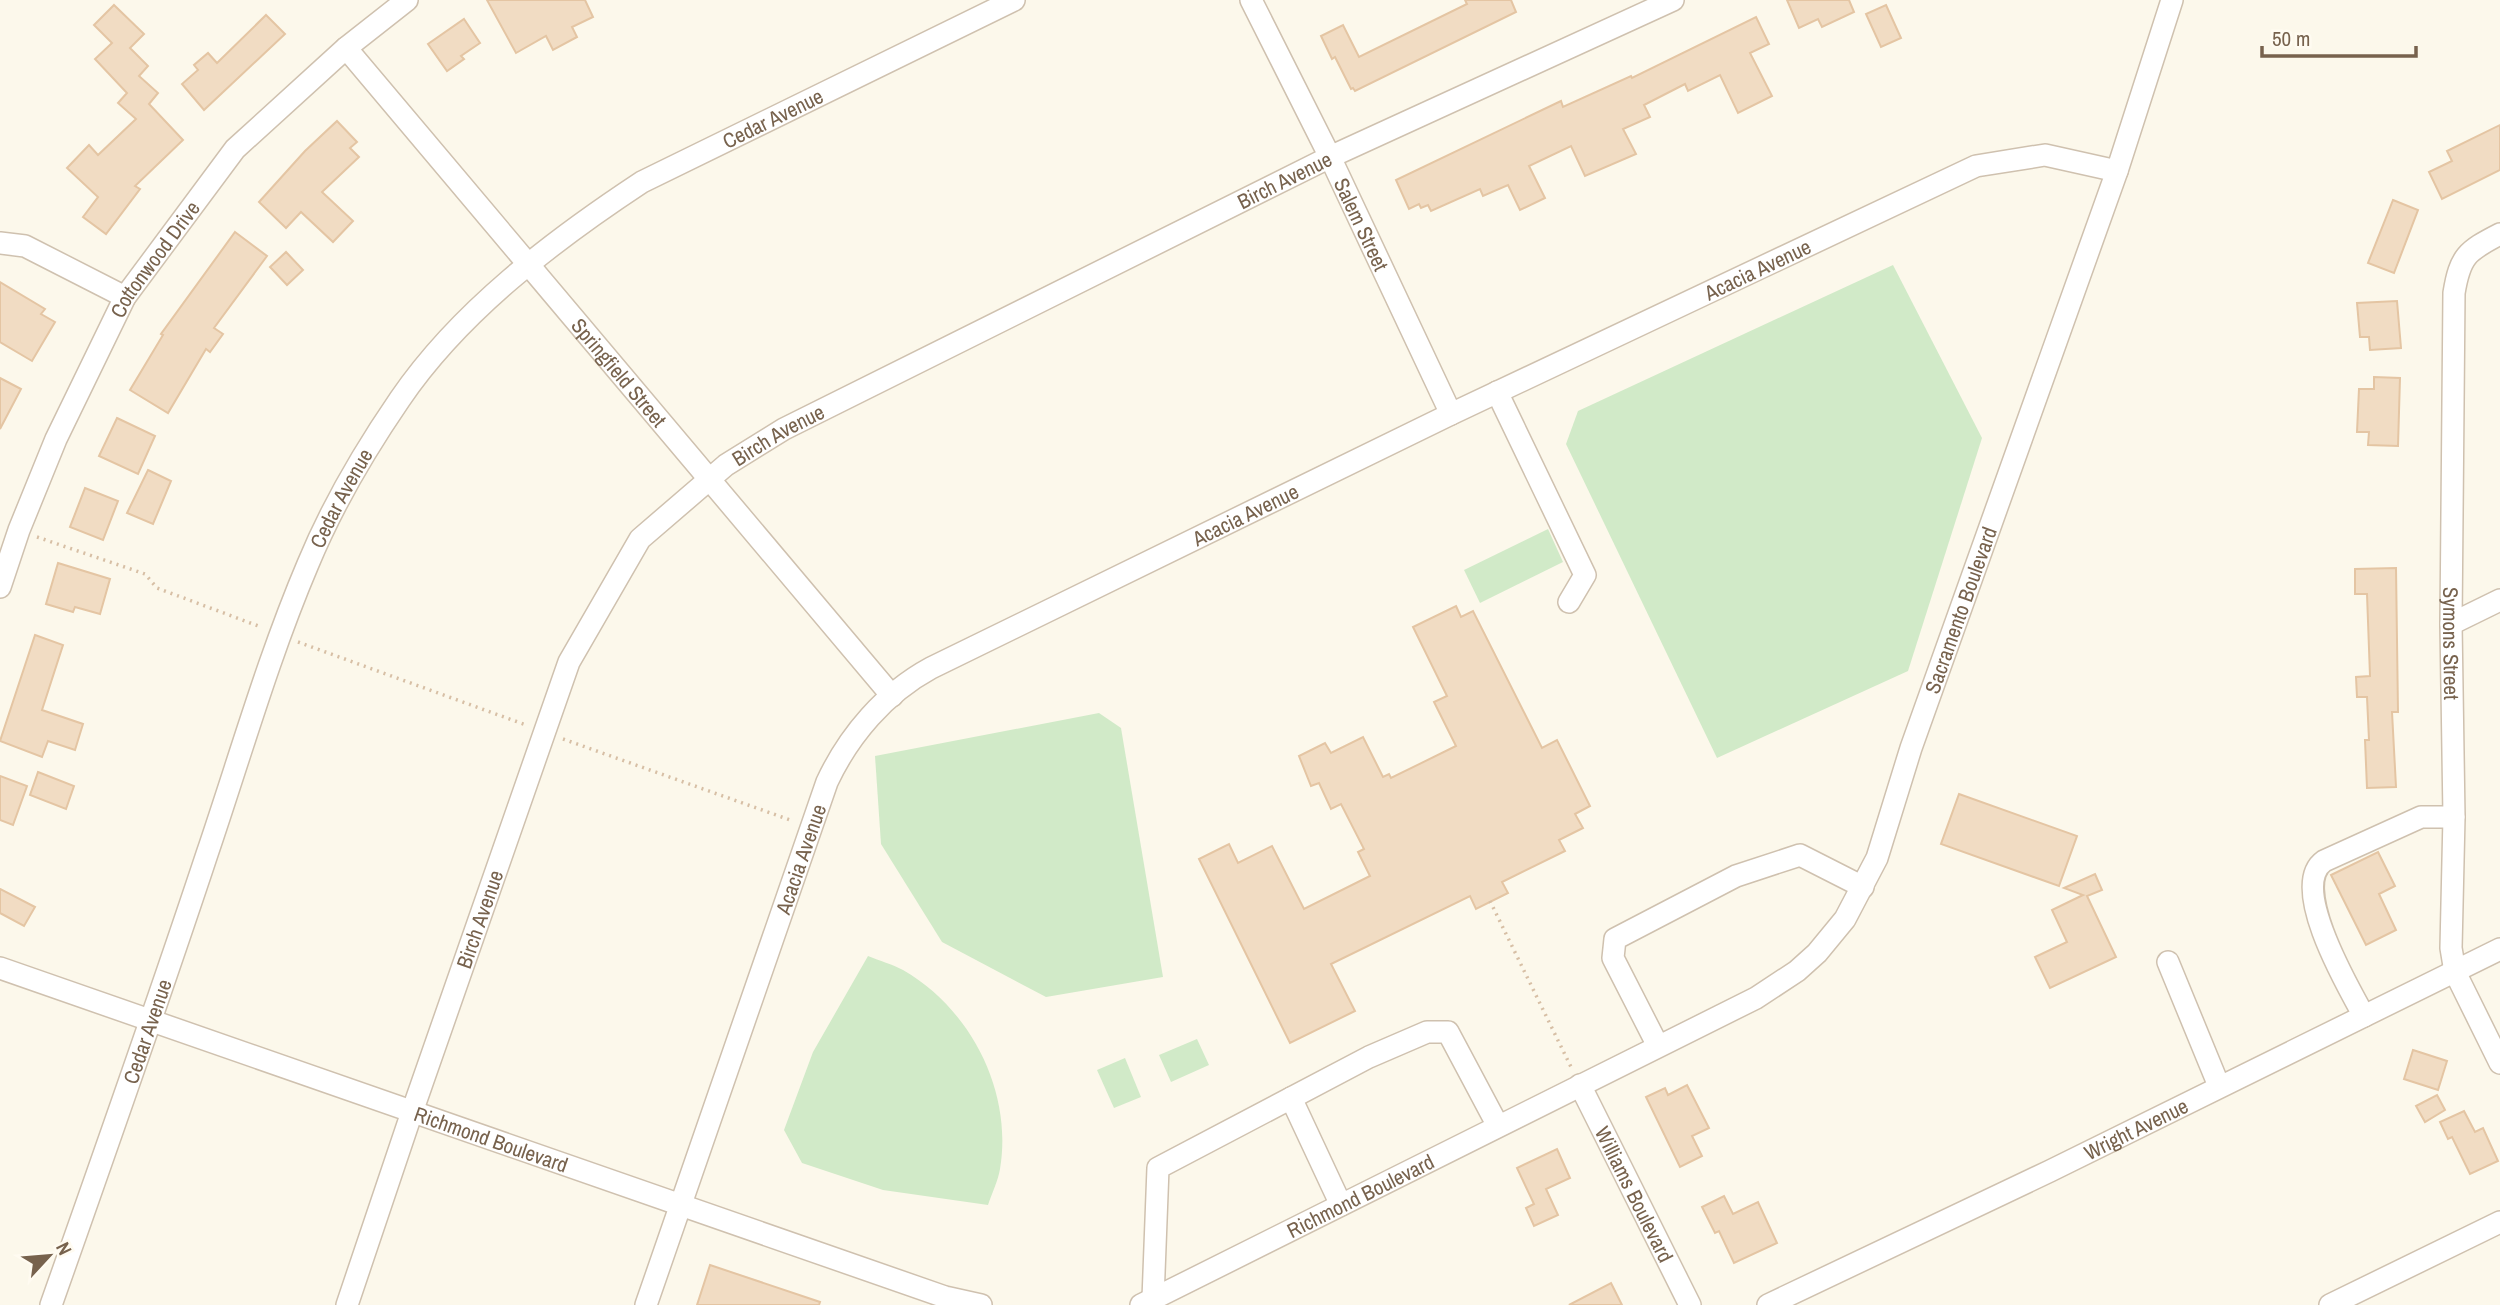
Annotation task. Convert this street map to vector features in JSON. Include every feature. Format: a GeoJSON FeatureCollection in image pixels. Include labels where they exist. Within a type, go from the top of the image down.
{"type":"FeatureCollection","features":[{"type":"Feature","properties":{"kind":"street","name":"Cottonwood Drive"},"geometry":{"type":"LineString","coordinates":[[0,587],[55,439],[125,297],[235,149],[346,48],[407,0]]}},
{"type":"Feature","properties":{"kind":"street","name":"Cedar Avenue"},"geometry":{"type":"LineString","coordinates":[[51,1305],[152,1020],[281,635],[309,561],[357,467],[402,396],[457,330],[529,265],[586,219],[642,182],[1014,0]]}},
{"type":"Feature","properties":{"kind":"street","name":"Salem Street"},"geometry":{"type":"LineString","coordinates":[[1251,0],[1330,157],[1451,414]]}},
{"type":"Feature","properties":{"kind":"street","name":"Birch Avenue"},"geometry":{"type":"LineString","coordinates":[[348,1305],[411,1112],[569,662],[640,539],[726,465],[784,429],[1330,157],[1673,0]]}},
{"type":"Feature","properties":{"kind":"street","name":"Sacramento Boulevard"},"geometry":{"type":"LineString","coordinates":[[1580,1085],[1756,998],[1797,971],[1817,953],[1845,919],[1863,887],[1877,858],[1911,748],[2117,171],[2172,0]]}},
{"type":"Feature","properties":{"kind":"street","name":"Springfield Street"},"geometry":{"type":"LineString","coordinates":[[346,48],[892,696]]}},
{"type":"Feature","properties":{"kind":"street","name":"Acacia Avenue"},"geometry":{"type":"LineString","coordinates":[[646,1305],[827,782],[852,739],[892,696],[912,679],[1451,414],[1976,166],[2045,155],[2117,171]]}},
{"type":"Feature","properties":{"kind":"street","name":"Symons Street"},"geometry":{"type":"LineString","coordinates":[[2500,234],[2467,254],[2458,270],[2454,293],[2451,624],[2454,817],[2451,948],[2455,972],[2500,1063]]}},
{"type":"Feature","properties":{"kind":"street"},"geometry":{"type":"LineString","coordinates":[[0,243],[25,246],[125,297]]}},
{"type":"Feature","properties":{"kind":"street"},"geometry":{"type":"LineString","coordinates":[[1497,392],[1585,575],[1569,602]]}},
{"type":"Feature","properties":{"kind":"street"},"geometry":{"type":"LineString","coordinates":[[2451,624],[2500,600]]}},
{"type":"Feature","properties":{"kind":"street"},"geometry":{"type":"LineString","coordinates":[[2364,1016],[2315,911],[2313,875],[2318,865],[2324,861],[2421,817],[2454,817]]}},
{"type":"Feature","properties":{"kind":"street"},"geometry":{"type":"LineString","coordinates":[[1658,1046],[1614,958],[1615,939],[1736,876],[1800,855],[1863,887]]}},
{"type":"Feature","properties":{"kind":"street","name":"Wright Avenue"},"geometry":{"type":"LineString","coordinates":[[1768,1305],[2038,1177],[2500,949]]}},
{"type":"Feature","properties":{"kind":"street"},"geometry":{"type":"LineString","coordinates":[[2168,962],[2219,1086]]}},
{"type":"Feature","properties":{"kind":"street","name":"Richmond Boulevard"},"geometry":{"type":"LineString","coordinates":[[0,968],[680,1204],[944,1301],[981,1305]]}},
{"type":"Feature","properties":{"kind":"street"},"geometry":{"type":"LineString","coordinates":[[1147,1302],[1158,1168],[1381,1052],[1427,1032],[1448,1032],[1498,1126]]}},
{"type":"Feature","properties":{"kind":"street","name":"Richmond Boulevard"},"geometry":{"type":"LineString","coordinates":[[1147,1302],[1580,1085]]}},
{"type":"Feature","properties":{"kind":"street","name":"Williams Boulevard"},"geometry":{"type":"LineString","coordinates":[[1580,1085],[1690,1305]]}},
{"type":"Feature","properties":{"kind":"street"},"geometry":{"type":"LineString","coordinates":[[1291,1098],[1341,1205]]}},
{"type":"Feature","properties":{"kind":"street"},"geometry":{"type":"LineString","coordinates":[[2330,1305],[2500,1222]]}},
{"type":"Feature","properties":{"kind":"path"},"geometry":{"type":"LineString","coordinates":[[37,537],[145,574],[157,588],[264,628]]}},
{"type":"Feature","properties":{"kind":"path"},"geometry":{"type":"LineString","coordinates":[[296,641],[526,725]]}},
{"type":"Feature","properties":{"kind":"path"},"geometry":{"type":"LineString","coordinates":[[561,738],[793,821]]}},
{"type":"Feature","properties":{"kind":"path"},"geometry":{"type":"LineString","coordinates":[[1490,901],[1580,1085]]}},
{"type":"Feature","properties":{"kind":"green space"},"geometry":{"type":"Polygon","coordinates":[[[1893,265],[1982,438],[1908,671],[1717,758],[1566,444],[1578,411],[1893,265]]]}},
{"type":"Feature","properties":{"kind":"green space"},"geometry":{"type":"Polygon","coordinates":[[[1548,529],[1563,562],[1480,603],[1464,570],[1548,529]]]}},
{"type":"Feature","properties":{"kind":"green space"},"geometry":{"type":"Polygon","coordinates":[[[1099,713],[1121,728],[1163,977],[1046,997],[942,942],[881,844],[875,756],[1099,713]]]}},
{"type":"Feature","properties":{"kind":"green space"},"geometry":{"type":"Polygon","coordinates":[[[868,956],[903,970],[927,987],[949,1007],[982,1055],[993,1082],[1000,1111],[1002,1140],[999,1174],[988,1205],[883,1190],[802,1163],[784,1130],[813,1052],[868,956]]]}},
{"type":"Feature","properties":{"kind":"green space"},"geometry":{"type":"Polygon","coordinates":[[[1197,1039],[1209,1065],[1171,1082],[1159,1055],[1197,1039]]]}},
{"type":"Feature","properties":{"kind":"green space"},"geometry":{"type":"Polygon","coordinates":[[[1125,1058],[1141,1097],[1114,1108],[1097,1070],[1125,1058]]]}},
{"type":"Feature","properties":{"kind":"building"},"geometry":{"type":"Polygon","coordinates":[[[487,0],[585,0],[593,17],[572,27],[577,37],[553,50],[546,36],[516,53],[487,0]]]}},
{"type":"Feature","properties":{"kind":"building"},"geometry":{"type":"Polygon","coordinates":[[[1465,0],[1511,0],[1516,12],[1355,91],[1351,89],[1335,57],[1332,59],[1321,36],[1343,25],[1359,57],[1467,4],[1465,0]]]}},
{"type":"Feature","properties":{"kind":"building"},"geometry":{"type":"Polygon","coordinates":[[[1787,0],[1849,0],[1854,12],[1822,27],[1818,19],[1799,28],[1787,0]]]}},
{"type":"Feature","properties":{"kind":"building"},"geometry":{"type":"Polygon","coordinates":[[[114,5],[144,34],[130,48],[148,66],[139,76],[158,93],[149,104],[183,140],[135,186],[140,189],[106,234],[83,217],[98,197],[67,168],[89,145],[98,155],[136,119],[118,103],[127,93],[95,59],[112,43],[94,25],[114,5]]]}},
{"type":"Feature","properties":{"kind":"building"},"geometry":{"type":"Polygon","coordinates":[[[1886,5],[1901,38],[1881,47],[1866,14],[1886,5]]]}},
{"type":"Feature","properties":{"kind":"building"},"geometry":{"type":"Polygon","coordinates":[[[266,15],[285,34],[204,110],[182,84],[198,70],[194,65],[208,53],[217,63],[266,15]]]}},
{"type":"Feature","properties":{"kind":"building"},"geometry":{"type":"Polygon","coordinates":[[[1756,17],[1769,44],[1750,53],[1772,96],[1738,113],[1720,75],[1688,91],[1685,84],[1644,105],[1650,117],[1623,129],[1636,154],[1585,176],[1571,146],[1529,166],[1545,198],[1520,210],[1508,185],[1483,196],[1480,189],[1431,211],[1428,205],[1421,208],[1419,204],[1409,209],[1396,180],[1561,101],[1563,107],[1631,76],[1632,78],[1756,17]]]}},
{"type":"Feature","properties":{"kind":"building"},"geometry":{"type":"Polygon","coordinates":[[[464,19],[480,43],[461,56],[464,59],[447,71],[428,44],[464,19]]]}},
{"type":"Feature","properties":{"kind":"building"},"geometry":{"type":"Polygon","coordinates":[[[337,121],[357,142],[350,148],[359,157],[322,192],[353,221],[333,242],[301,212],[286,228],[259,202],[305,151],[337,121]]]}},
{"type":"Feature","properties":{"kind":"building"},"geometry":{"type":"Polygon","coordinates":[[[2500,125],[2500,170],[2442,199],[2429,172],[2452,161],[2447,151],[2500,125]]]}},
{"type":"Feature","properties":{"kind":"building"},"geometry":{"type":"Polygon","coordinates":[[[2393,200],[2418,210],[2394,273],[2368,263],[2393,200]]]}},
{"type":"Feature","properties":{"kind":"building"},"geometry":{"type":"Polygon","coordinates":[[[235,232],[267,256],[214,328],[223,334],[210,352],[206,349],[168,413],[130,390],[163,335],[161,334],[235,232]]]}},
{"type":"Feature","properties":{"kind":"building"},"geometry":{"type":"Polygon","coordinates":[[[286,252],[303,270],[287,285],[270,267],[286,252]]]}},
{"type":"Feature","properties":{"kind":"building"},"geometry":{"type":"Polygon","coordinates":[[[0,282],[45,309],[41,314],[55,322],[32,361],[0,342],[0,282]]]}},
{"type":"Feature","properties":{"kind":"building"},"geometry":{"type":"Polygon","coordinates":[[[2397,301],[2401,348],[2370,350],[2369,337],[2360,337],[2357,303],[2397,301]]]}},
{"type":"Feature","properties":{"kind":"building"},"geometry":{"type":"Polygon","coordinates":[[[2374,377],[2400,378],[2398,446],[2368,445],[2369,432],[2357,432],[2359,389],[2374,389],[2374,377]]]}},
{"type":"Feature","properties":{"kind":"building"},"geometry":{"type":"Polygon","coordinates":[[[0,378],[21,389],[0,429],[0,378]]]}},
{"type":"Feature","properties":{"kind":"building"},"geometry":{"type":"Polygon","coordinates":[[[117,418],[155,436],[138,474],[99,456],[117,418]]]}},
{"type":"Feature","properties":{"kind":"building"},"geometry":{"type":"Polygon","coordinates":[[[148,470],[171,481],[153,524],[127,513],[148,470]]]}},
{"type":"Feature","properties":{"kind":"building"},"geometry":{"type":"Polygon","coordinates":[[[85,488],[118,501],[103,540],[70,527],[85,488]]]}},
{"type":"Feature","properties":{"kind":"building"},"geometry":{"type":"Polygon","coordinates":[[[58,563],[110,579],[100,614],[75,607],[73,612],[46,604],[58,563]]]}},
{"type":"Feature","properties":{"kind":"building"},"geometry":{"type":"Polygon","coordinates":[[[2396,568],[2398,712],[2392,712],[2396,787],[2367,788],[2367,697],[2357,697],[2356,677],[2370,676],[2367,594],[2355,594],[2355,569],[2396,568]]]}},
{"type":"Feature","properties":{"kind":"building"},"geometry":{"type":"Polygon","coordinates":[[[1456,606],[1461,617],[1473,611],[1542,748],[1557,740],[1590,806],[1575,814],[1583,828],[1559,840],[1565,851],[1502,882],[1508,893],[1476,909],[1470,896],[1331,964],[1355,1011],[1290,1043],[1199,859],[1229,844],[1238,863],[1272,846],[1304,909],[1370,876],[1358,852],[1364,849],[1341,804],[1331,809],[1319,783],[1311,786],[1299,756],[1325,743],[1331,753],[1363,737],[1383,777],[1389,774],[1391,778],[1456,746],[1434,702],[1447,696],[1413,627],[1456,606]]]}},
{"type":"Feature","properties":{"kind":"building"},"geometry":{"type":"Polygon","coordinates":[[[35,635],[63,645],[42,710],[83,724],[75,750],[48,741],[42,757],[0,741],[35,635]]]}},
{"type":"Feature","properties":{"kind":"building"},"geometry":{"type":"Polygon","coordinates":[[[38,772],[74,786],[66,809],[30,795],[38,772]]]}},
{"type":"Feature","properties":{"kind":"building"},"geometry":{"type":"Polygon","coordinates":[[[0,776],[27,786],[13,825],[0,820],[0,776]]]}},
{"type":"Feature","properties":{"kind":"building"},"geometry":{"type":"Polygon","coordinates":[[[1959,794],[2077,836],[2059,886],[1941,844],[1959,794]]]}},
{"type":"Feature","properties":{"kind":"building"},"geometry":{"type":"Polygon","coordinates":[[[2378,852],[2395,886],[2379,894],[2396,930],[2366,945],[2331,875],[2378,852]]]}},
{"type":"Feature","properties":{"kind":"building"},"geometry":{"type":"Polygon","coordinates":[[[2095,874],[2102,890],[2087,896],[2116,957],[2050,988],[2035,957],[2067,942],[2052,910],[2083,895],[2064,888],[2095,874]]]}},
{"type":"Feature","properties":{"kind":"building"},"geometry":{"type":"Polygon","coordinates":[[[0,889],[35,907],[24,926],[0,913],[0,889]]]}},
{"type":"Feature","properties":{"kind":"building"},"geometry":{"type":"Polygon","coordinates":[[[2413,1050],[2447,1061],[2438,1090],[2404,1079],[2413,1050]]]}},
{"type":"Feature","properties":{"kind":"building"},"geometry":{"type":"Polygon","coordinates":[[[1687,1085],[1709,1128],[1692,1136],[1702,1156],[1680,1167],[1646,1097],[1665,1088],[1668,1095],[1687,1085]]]}},
{"type":"Feature","properties":{"kind":"building"},"geometry":{"type":"Polygon","coordinates":[[[2437,1095],[2445,1110],[2425,1122],[2416,1106],[2437,1095]]]}},
{"type":"Feature","properties":{"kind":"building"},"geometry":{"type":"Polygon","coordinates":[[[2464,1111],[2475,1132],[2483,1128],[2498,1161],[2470,1174],[2452,1137],[2448,1139],[2440,1122],[2464,1111]]]}},
{"type":"Feature","properties":{"kind":"building"},"geometry":{"type":"Polygon","coordinates":[[[1557,1149],[1570,1178],[1546,1189],[1558,1215],[1534,1226],[1526,1208],[1534,1204],[1517,1168],[1557,1149]]]}},
{"type":"Feature","properties":{"kind":"building"},"geometry":{"type":"Polygon","coordinates":[[[1724,1196],[1733,1214],[1758,1202],[1777,1243],[1734,1263],[1719,1231],[1715,1233],[1702,1207],[1724,1196]]]}},
{"type":"Feature","properties":{"kind":"building"},"geometry":{"type":"Polygon","coordinates":[[[710,1265],[820,1302],[819,1305],[697,1305],[710,1265]]]}},
{"type":"Feature","properties":{"kind":"building"},"geometry":{"type":"Polygon","coordinates":[[[1611,1283],[1622,1305],[1569,1305],[1611,1283]]]}}]}
